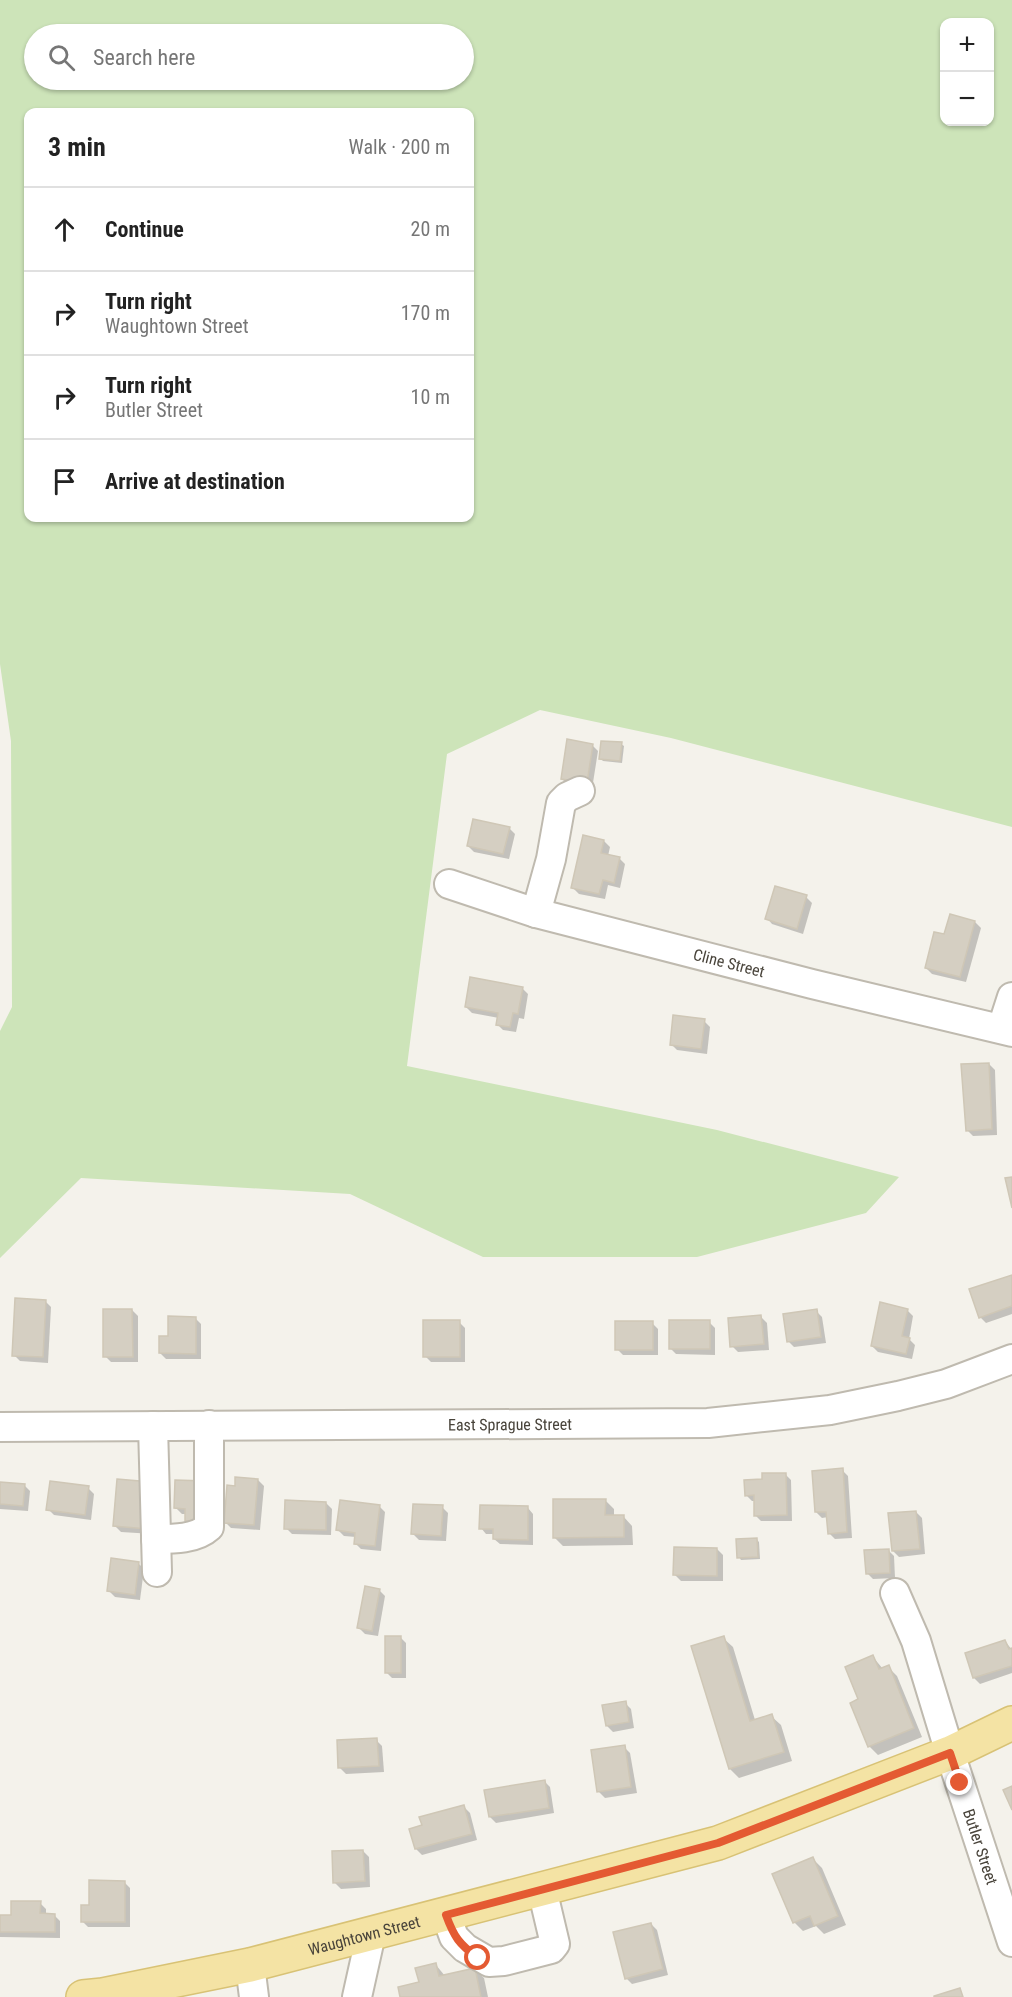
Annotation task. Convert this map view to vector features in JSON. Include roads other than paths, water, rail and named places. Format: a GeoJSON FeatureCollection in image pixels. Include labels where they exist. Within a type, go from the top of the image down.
{"type":"FeatureCollection","features":[{"type":"Feature","properties":{"kind":"main road","name":"Waughtown Street"},"geometry":{"type":"LineString","coordinates":[[83,1997],[165,1990],[250,1965],[718,1843],[950,1753],[1012,1724]]}},
{"type":"Feature","properties":{"kind":"street"},"geometry":{"type":"LineString","coordinates":[[536,913],[551,859],[561,804],[567,797],[580,791]]}},
{"type":"Feature","properties":{"kind":"street","name":"Cline Street"},"geometry":{"type":"LineString","coordinates":[[449,884],[536,913],[800,981],[1007,1030]]}},
{"type":"Feature","properties":{"kind":"street"},"geometry":{"type":"LineString","coordinates":[[1007,1030],[1012,997]]}},
{"type":"Feature","properties":{"kind":"street","name":"East Sprague Street"},"geometry":{"type":"LineString","coordinates":[[0,1427],[708,1423],[830,1410],[898,1396],[946,1384],[1012,1359]]}},
{"type":"Feature","properties":{"kind":"street"},"geometry":{"type":"LineString","coordinates":[[156,1539],[174,1539],[202,1534],[209,1527],[209,1425]]}},
{"type":"Feature","properties":{"kind":"street"},"geometry":{"type":"LineString","coordinates":[[153,1426],[156,1572]]}},
{"type":"Feature","properties":{"kind":"street","name":"Butler Street"},"geometry":{"type":"LineString","coordinates":[[895,1593],[916,1641],[1012,1942]]}},
{"type":"Feature","properties":{"kind":"street"},"geometry":{"type":"LineString","coordinates":[[446,1915],[454,1937],[465,1948],[489,1962],[504,1961],[551,1949],[555,1944],[542,1889]]}},
{"type":"Feature","properties":{"kind":"street"},"geometry":{"type":"LineString","coordinates":[[357,1997],[371,1935]]}},
{"type":"Feature","properties":{"kind":"street"},"geometry":{"type":"LineString","coordinates":[[250,1965],[254,1997]]}}]}
